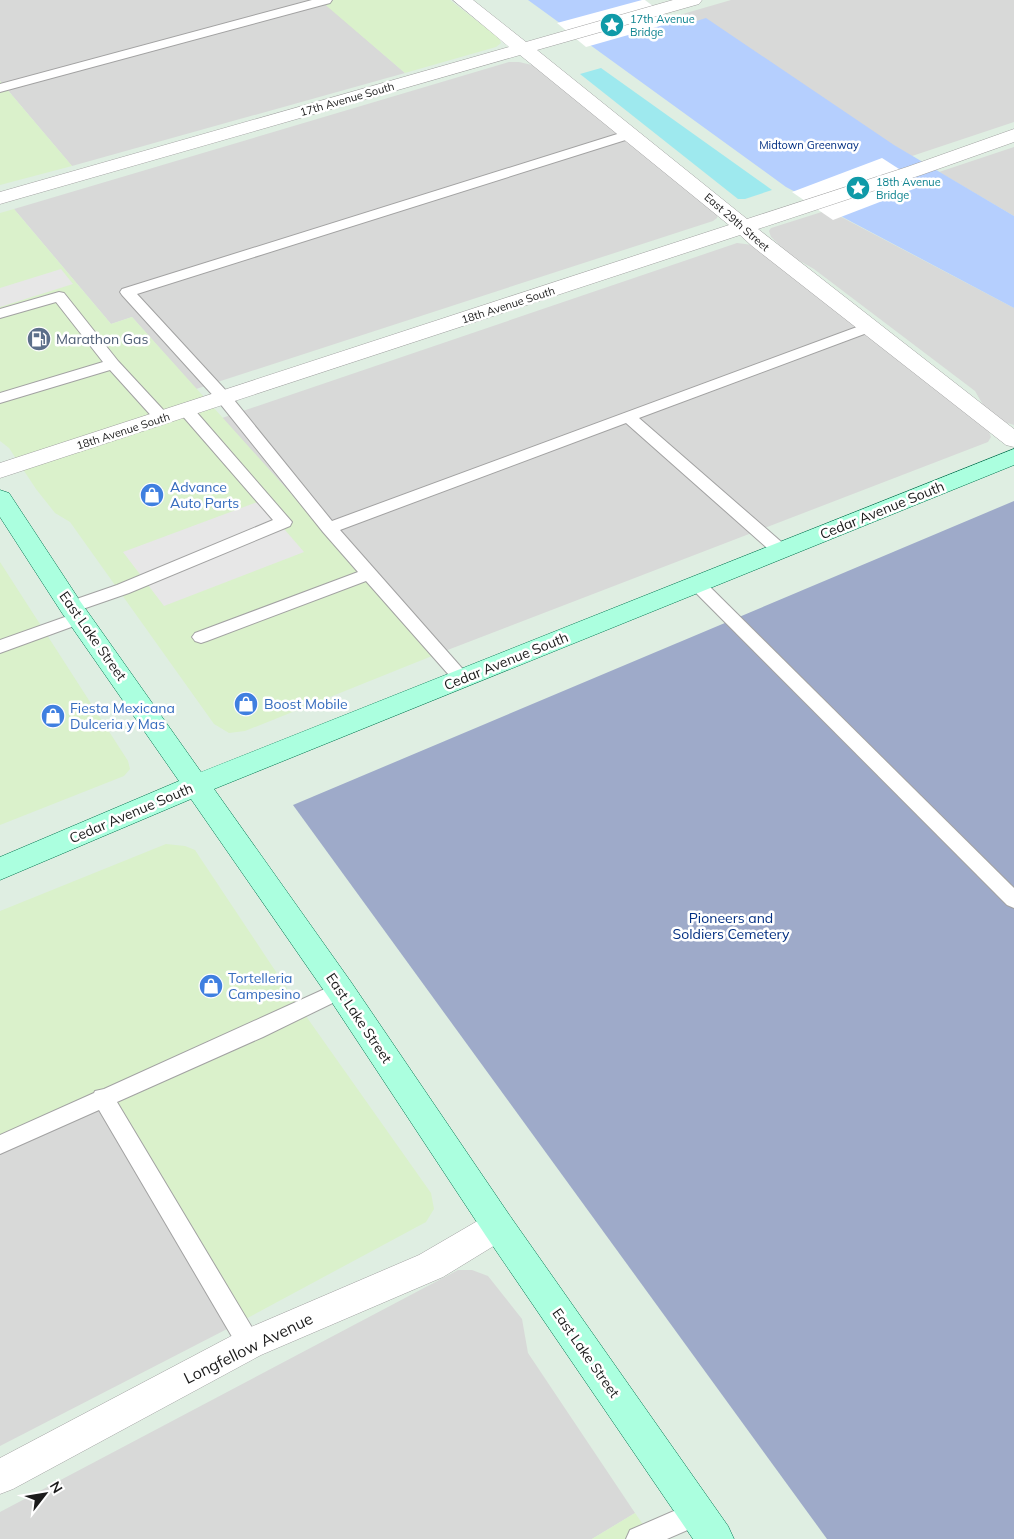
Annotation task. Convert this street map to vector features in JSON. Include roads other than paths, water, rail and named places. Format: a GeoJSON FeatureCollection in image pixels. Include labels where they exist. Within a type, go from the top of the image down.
{"type":"FeatureCollection","features":[{"type":"Feature","properties":{"kind":"main road","name":"Cedar Avenue South"},"geometry":{"type":"LineString","coordinates":[[0,869],[198,784],[1014,456]]}},
{"type":"Feature","properties":{"kind":"main road","name":"East Lake Street"},"geometry":{"type":"LineString","coordinates":[[0,498],[75,612],[198,784],[340,990],[498,1226],[706,1526]]}},
{"type":"Feature","properties":{"kind":"street","name":"East 29th Street"},"geometry":{"type":"LineString","coordinates":[[462,0],[730,214],[759,242],[1014,440]]}},
{"type":"Feature","properties":{"kind":"street","name":"17th Avenue South"},"geometry":{"type":"LineString","coordinates":[[0,198],[693,0]]}},
{"type":"Feature","properties":{"kind":"street","name":"18th Avenue South"},"geometry":{"type":"LineString","coordinates":[[0,471],[1012,138]]}},
{"type":"Feature","properties":{"kind":"street","name":"Longfellow Avenue"},"geometry":{"type":"LineString","coordinates":[[0,1477],[249,1344],[431,1266],[498,1226]]}},
{"type":"Feature","properties":{"kind":"lane"},"geometry":{"type":"LineString","coordinates":[[0,88],[326,0]]}},
{"type":"Feature","properties":{"kind":"lane"},"geometry":{"type":"LineString","coordinates":[[462,679],[329,528],[224,398],[127,292],[630,134]]}},
{"type":"Feature","properties":{"kind":"lane"},"geometry":{"type":"LineString","coordinates":[[0,314],[59,296],[113,364],[162,418]]}},
{"type":"Feature","properties":{"kind":"lane"},"geometry":{"type":"LineString","coordinates":[[329,528],[870,327]]}},
{"type":"Feature","properties":{"kind":"lane"},"geometry":{"type":"LineString","coordinates":[[0,398],[113,364]]}},
{"type":"Feature","properties":{"kind":"lane"},"geometry":{"type":"LineString","coordinates":[[0,647],[123,589],[284,522],[186,410]]}},
{"type":"Feature","properties":{"kind":"lane"},"geometry":{"type":"LineString","coordinates":[[629,418],[780,550]]}},
{"type":"Feature","properties":{"kind":"lane"},"geometry":{"type":"LineString","coordinates":[[201,637],[368,574]]}},
{"type":"Feature","properties":{"kind":"lane"},"geometry":{"type":"LineString","coordinates":[[696,583],[1014,900]]}},
{"type":"Feature","properties":{"kind":"lane"},"geometry":{"type":"LineString","coordinates":[[0,1145],[103,1097],[277,1021],[340,990]]}},
{"type":"Feature","properties":{"kind":"lane"},"geometry":{"type":"LineString","coordinates":[[103,1097],[249,1344]]}},
{"type":"Feature","properties":{"kind":"lane"},"geometry":{"type":"LineString","coordinates":[[639,1539],[706,1526]]}},
{"type":"Feature","properties":{"kind":"place","name":"17th Avenue Bridge"},"geometry":{"type":"Point","coordinates":[612,25]}},
{"type":"Feature","properties":{"kind":"place","name":"18th Avenue Bridge"},"geometry":{"type":"Point","coordinates":[858,188]}},
{"type":"Feature","properties":{"kind":"place","name":"Marathon Gas"},"geometry":{"type":"Point","coordinates":[39,339]}},
{"type":"Feature","properties":{"kind":"place","name":"Advance Auto Parts"},"geometry":{"type":"Point","coordinates":[152,495]}},
{"type":"Feature","properties":{"kind":"place","name":"Boost Mobile"},"geometry":{"type":"Point","coordinates":[246,704]}},
{"type":"Feature","properties":{"kind":"place","name":"Fiesta Mexicana Dulceria y Mas"},"geometry":{"type":"Point","coordinates":[53,716]}},
{"type":"Feature","properties":{"kind":"place","name":"Tortelleria Campesino"},"geometry":{"type":"Point","coordinates":[211,986]}},
{"type":"Feature","properties":{"kind":"park label","name":"Midtown Greenway"},"geometry":{"type":"Point","coordinates":[809,145]}},
{"type":"Feature","properties":{"kind":"park label","name":"Pioneers and Soldiers Cemetery"},"geometry":{"type":"Point","coordinates":[731,926]}}]}
